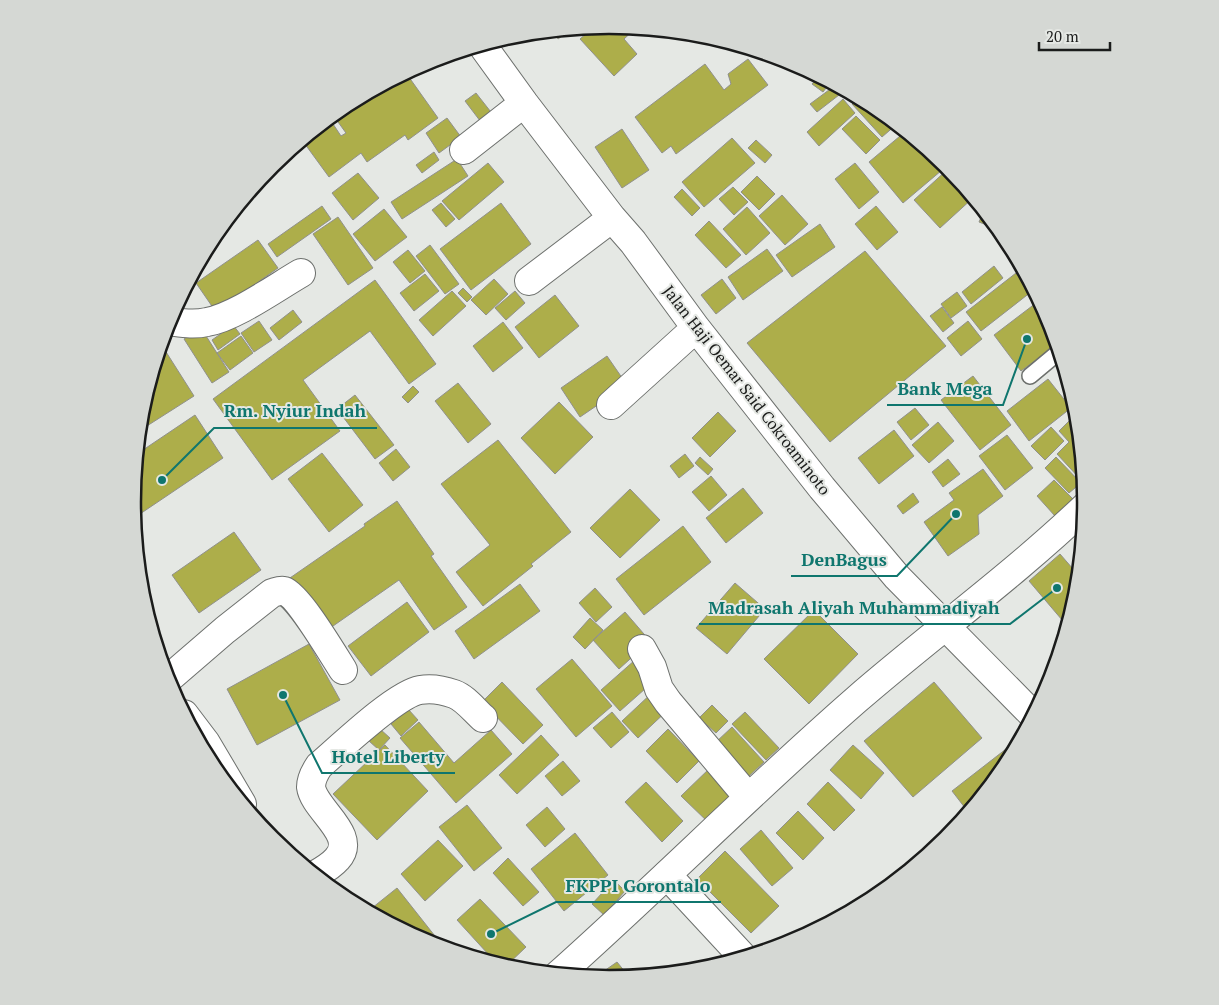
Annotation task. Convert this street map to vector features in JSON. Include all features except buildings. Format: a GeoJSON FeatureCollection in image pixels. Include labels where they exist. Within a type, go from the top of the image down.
{"type":"FeatureCollection","features":[{"type":"Feature","properties":{"kind":"street","name":"Jalan Haji Oemar Said Cokroaminoto"},"geometry":{"type":"LineString","coordinates":[[486,51],[612,218],[634,242],[696,328],[822,488],[897,577],[1029,711]]}},
{"type":"Feature","properties":{"kind":"street"},"geometry":{"type":"LineString","coordinates":[[464,150],[524,103]]}},
{"type":"Feature","properties":{"kind":"street"},"geometry":{"type":"LineString","coordinates":[[529,281],[612,218]]}},
{"type":"Feature","properties":{"kind":"street"},"geometry":{"type":"LineString","coordinates":[[176,323],[184,324],[208,322],[232,313],[301,273]]}},
{"type":"Feature","properties":{"kind":"street"},"geometry":{"type":"LineString","coordinates":[[611,405],[696,328]]}},
{"type":"Feature","properties":{"kind":"street"},"geometry":{"type":"LineString","coordinates":[[565,969],[667,875],[748,797],[857,699],[910,653],[1034,554],[1078,514]]}},
{"type":"Feature","properties":{"kind":"street"},"geometry":{"type":"LineString","coordinates":[[173,674],[225,630],[272,593],[279,591],[284,591],[291,596],[302,608],[343,670]]}},
{"type":"Feature","properties":{"kind":"street"},"geometry":{"type":"LineString","coordinates":[[642,649],[652,666],[659,689],[668,702],[748,797]]}},
{"type":"Feature","properties":{"kind":"street"},"geometry":{"type":"LineString","coordinates":[[321,871],[338,858],[342,851],[343,842],[340,832],[313,793],[312,779],[319,766],[398,701],[418,690],[435,689],[454,694],[483,718]]}},
{"type":"Feature","properties":{"kind":"street"},"geometry":{"type":"LineString","coordinates":[[667,875],[739,953]]}},
{"type":"Feature","properties":{"kind":"lane"},"geometry":{"type":"LineString","coordinates":[[1030,376],[1054,356]]}},
{"type":"Feature","properties":{"kind":"place","name":"Bank Mega"},"geometry":{"type":"Point","coordinates":[1027,339]}},
{"type":"Feature","properties":{"kind":"place","name":"Rm. Nyiur Indah"},"geometry":{"type":"Point","coordinates":[162,480]}},
{"type":"Feature","properties":{"kind":"place","name":"DenBagus"},"geometry":{"type":"Point","coordinates":[956,514]}},
{"type":"Feature","properties":{"kind":"place","name":"Madrasah Aliyah Muhammadiyah"},"geometry":{"type":"Point","coordinates":[1057,588]}},
{"type":"Feature","properties":{"kind":"place","name":"Hotel Liberty"},"geometry":{"type":"Point","coordinates":[283,695]}},
{"type":"Feature","properties":{"kind":"place","name":"FKPPI Gorontalo"},"geometry":{"type":"Point","coordinates":[491,934]}}]}
